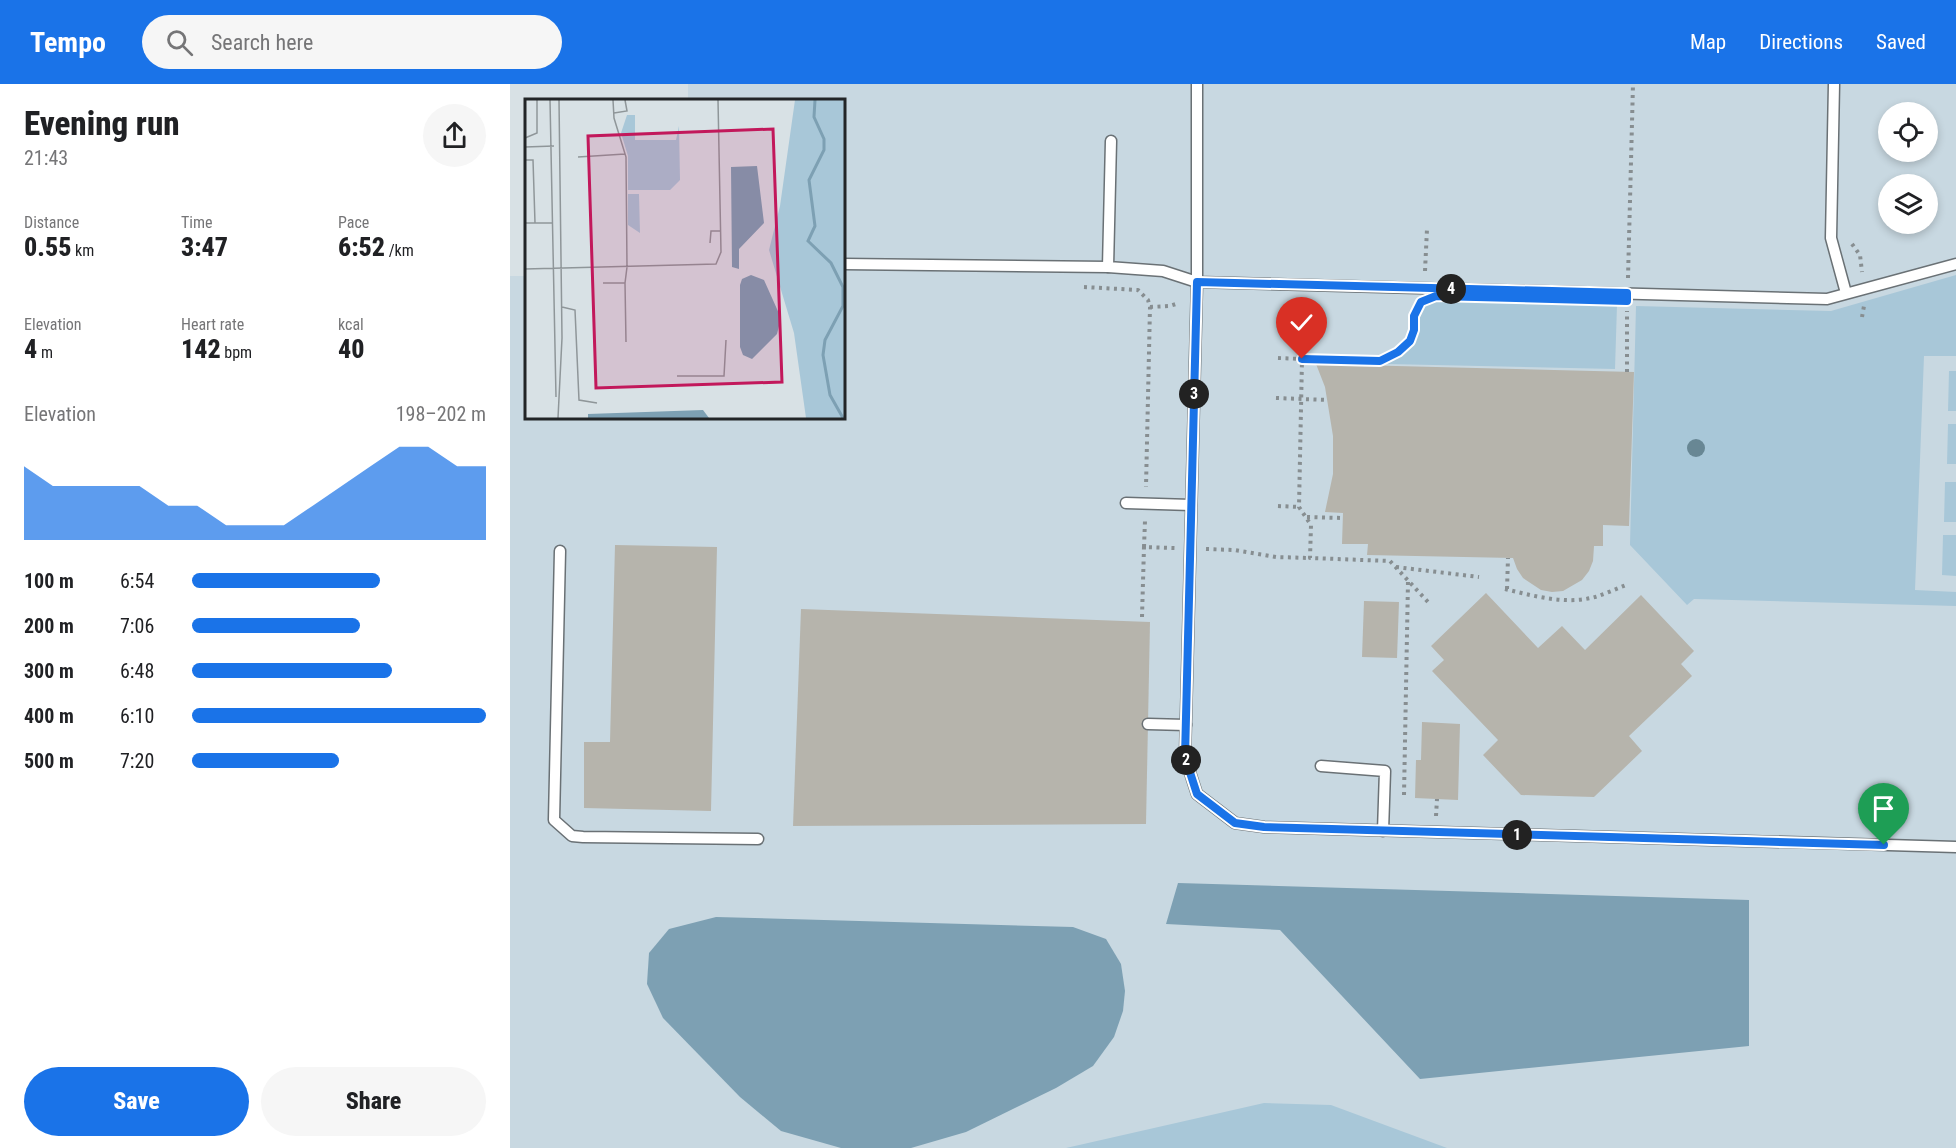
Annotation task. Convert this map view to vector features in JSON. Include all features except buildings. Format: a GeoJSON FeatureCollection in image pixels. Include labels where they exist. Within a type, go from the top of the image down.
{"type":"FeatureCollection","features":[{"type":"Feature","properties":{"kind":"lane"},"geometry":{"type":"LineString","coordinates":[[1197,84],[1197,282],[1185,757],[1197,794],[1235,823],[1264,827],[1956,847]]}},
{"type":"Feature","properties":{"kind":"lane"},"geometry":{"type":"LineString","coordinates":[[1834,84],[1831,238],[1846,293]]}},
{"type":"Feature","properties":{"kind":"lane"},"geometry":{"type":"LineString","coordinates":[[1108,267],[1111,141]]}},
{"type":"Feature","properties":{"kind":"lane"},"geometry":{"type":"LineString","coordinates":[[844,264],[1108,267],[1163,271],[1197,282],[1827,299],[1956,264]]}},
{"type":"Feature","properties":{"kind":"lane"},"geometry":{"type":"LineString","coordinates":[[1126,503],[1191,505]]}},
{"type":"Feature","properties":{"kind":"lane"},"geometry":{"type":"LineString","coordinates":[[560,551],[554,820],[572,836],[583,837],[758,838]]}},
{"type":"Feature","properties":{"kind":"lane"},"geometry":{"type":"LineString","coordinates":[[1148,724],[1186,725]]}},
{"type":"Feature","properties":{"kind":"lane"},"geometry":{"type":"LineString","coordinates":[[1321,766],[1385,771],[1383,831]]}},
{"type":"Feature","properties":{"kind":"path"},"geometry":{"type":"LineString","coordinates":[[1627,372],[1633,84]]}},
{"type":"Feature","properties":{"kind":"path"},"geometry":{"type":"LineString","coordinates":[[1424,288],[1426,229]]}},
{"type":"Feature","properties":{"kind":"path"},"geometry":{"type":"LineString","coordinates":[[1849,240],[1860,255],[1864,289]]}},
{"type":"Feature","properties":{"kind":"path"},"geometry":{"type":"LineString","coordinates":[[1084,287],[1138,290],[1148,300],[1150,307],[1144,548]]}},
{"type":"Feature","properties":{"kind":"path"},"geometry":{"type":"LineString","coordinates":[[1278,358],[1380,361],[1398,352],[1410,341],[1414,330],[1414,316],[1421,302]]}},
{"type":"Feature","properties":{"kind":"path"},"geometry":{"type":"LineString","coordinates":[[1302,359],[1299,507],[1311,525],[1310,558],[1390,561],[1428,602]]}},
{"type":"Feature","properties":{"kind":"path"},"geometry":{"type":"LineString","coordinates":[[1276,398],[1328,400]]}},
{"type":"Feature","properties":{"kind":"path"},"geometry":{"type":"LineString","coordinates":[[1278,506],[1299,507]]}},
{"type":"Feature","properties":{"kind":"path"},"geometry":{"type":"LineString","coordinates":[[1306,517],[1342,518]]}},
{"type":"Feature","properties":{"kind":"path"},"geometry":{"type":"LineString","coordinates":[[1508,558],[1506,589],[1537,597],[1564,600],[1593,598],[1626,585]]}},
{"type":"Feature","properties":{"kind":"path"},"geometry":{"type":"LineString","coordinates":[[1396,567],[1479,577]]}},
{"type":"Feature","properties":{"kind":"path"},"geometry":{"type":"LineString","coordinates":[[1404,795],[1408,581]]}},
{"type":"Feature","properties":{"kind":"path"},"geometry":{"type":"LineString","coordinates":[[1436,818],[1437,799]]}},
{"type":"Feature","properties":{"kind":"shaded area"},"geometry":{"type":"Polygon","coordinates":[[[688,84],[1956,84],[1956,1148],[510,1148],[510,276],[525,276],[525,418],[844,418],[844,99],[688,99],[688,84]]]}},
{"type":"Feature","properties":{"kind":"shaded area"},"geometry":{"type":"Polygon","coordinates":[[[1956,275],[1956,356],[1924,356],[1915,590],[1956,592],[1956,606],[1694,599],[1687,605],[1630,545],[1636,306],[1831,311],[1956,275]]]}},
{"type":"Feature","properties":{"kind":"shaded area"},"geometry":{"type":"Polygon","coordinates":[[[1435,300],[1617,305],[1615,369],[1387,364],[1401,356],[1412,344],[1417,334],[1421,309],[1435,300]]]}},
{"type":"Feature","properties":{"kind":"shaded area"},"geometry":{"type":"Polygon","coordinates":[[[1949,371],[1956,371],[1956,411],[1948,411],[1949,371]]]}},
{"type":"Feature","properties":{"kind":"shaded area"},"geometry":{"type":"Polygon","coordinates":[[[1948,424],[1956,424],[1956,464],[1947,464],[1948,424]]]}},
{"type":"Feature","properties":{"kind":"shaded area"},"geometry":{"type":"Polygon","coordinates":[[[1945,482],[1956,482],[1956,522],[1944,522],[1945,482]]]}},
{"type":"Feature","properties":{"kind":"shaded area"},"geometry":{"type":"Polygon","coordinates":[[[1943,535],[1956,535],[1956,576],[1942,575],[1943,535]]]}},
{"type":"Feature","properties":{"kind":"shaded area"},"geometry":{"type":"Polygon","coordinates":[[[1178,883],[1749,900],[1749,1046],[1420,1079],[1280,930],[1166,924],[1178,883]]]}},
{"type":"Feature","properties":{"kind":"shaded area"},"geometry":{"type":"Polygon","coordinates":[[[716,917],[1073,927],[1106,939],[1121,964],[1125,991],[1123,1011],[1114,1037],[1093,1066],[1056,1088],[966,1132],[911,1148],[841,1148],[781,1131],[740,1097],[663,1018],[647,984],[649,953],[669,929],[716,917]]]}},
{"type":"Feature","properties":{"kind":"shaded area"},"geometry":{"type":"Polygon","coordinates":[[[1264,1103],[1331,1105],[1447,1148],[1066,1148],[1264,1103]]]}},
{"type":"Feature","properties":{"kind":"route"},"geometry":{"type":"LineString","coordinates":[[1302,359],[1380,361],[1398,352],[1410,341],[1414,330],[1414,316],[1421,302],[1436,296],[1627,301],[1627,293],[1197,282],[1185,757],[1197,794],[1235,823],[1264,827],[1884,845]]}}]}
